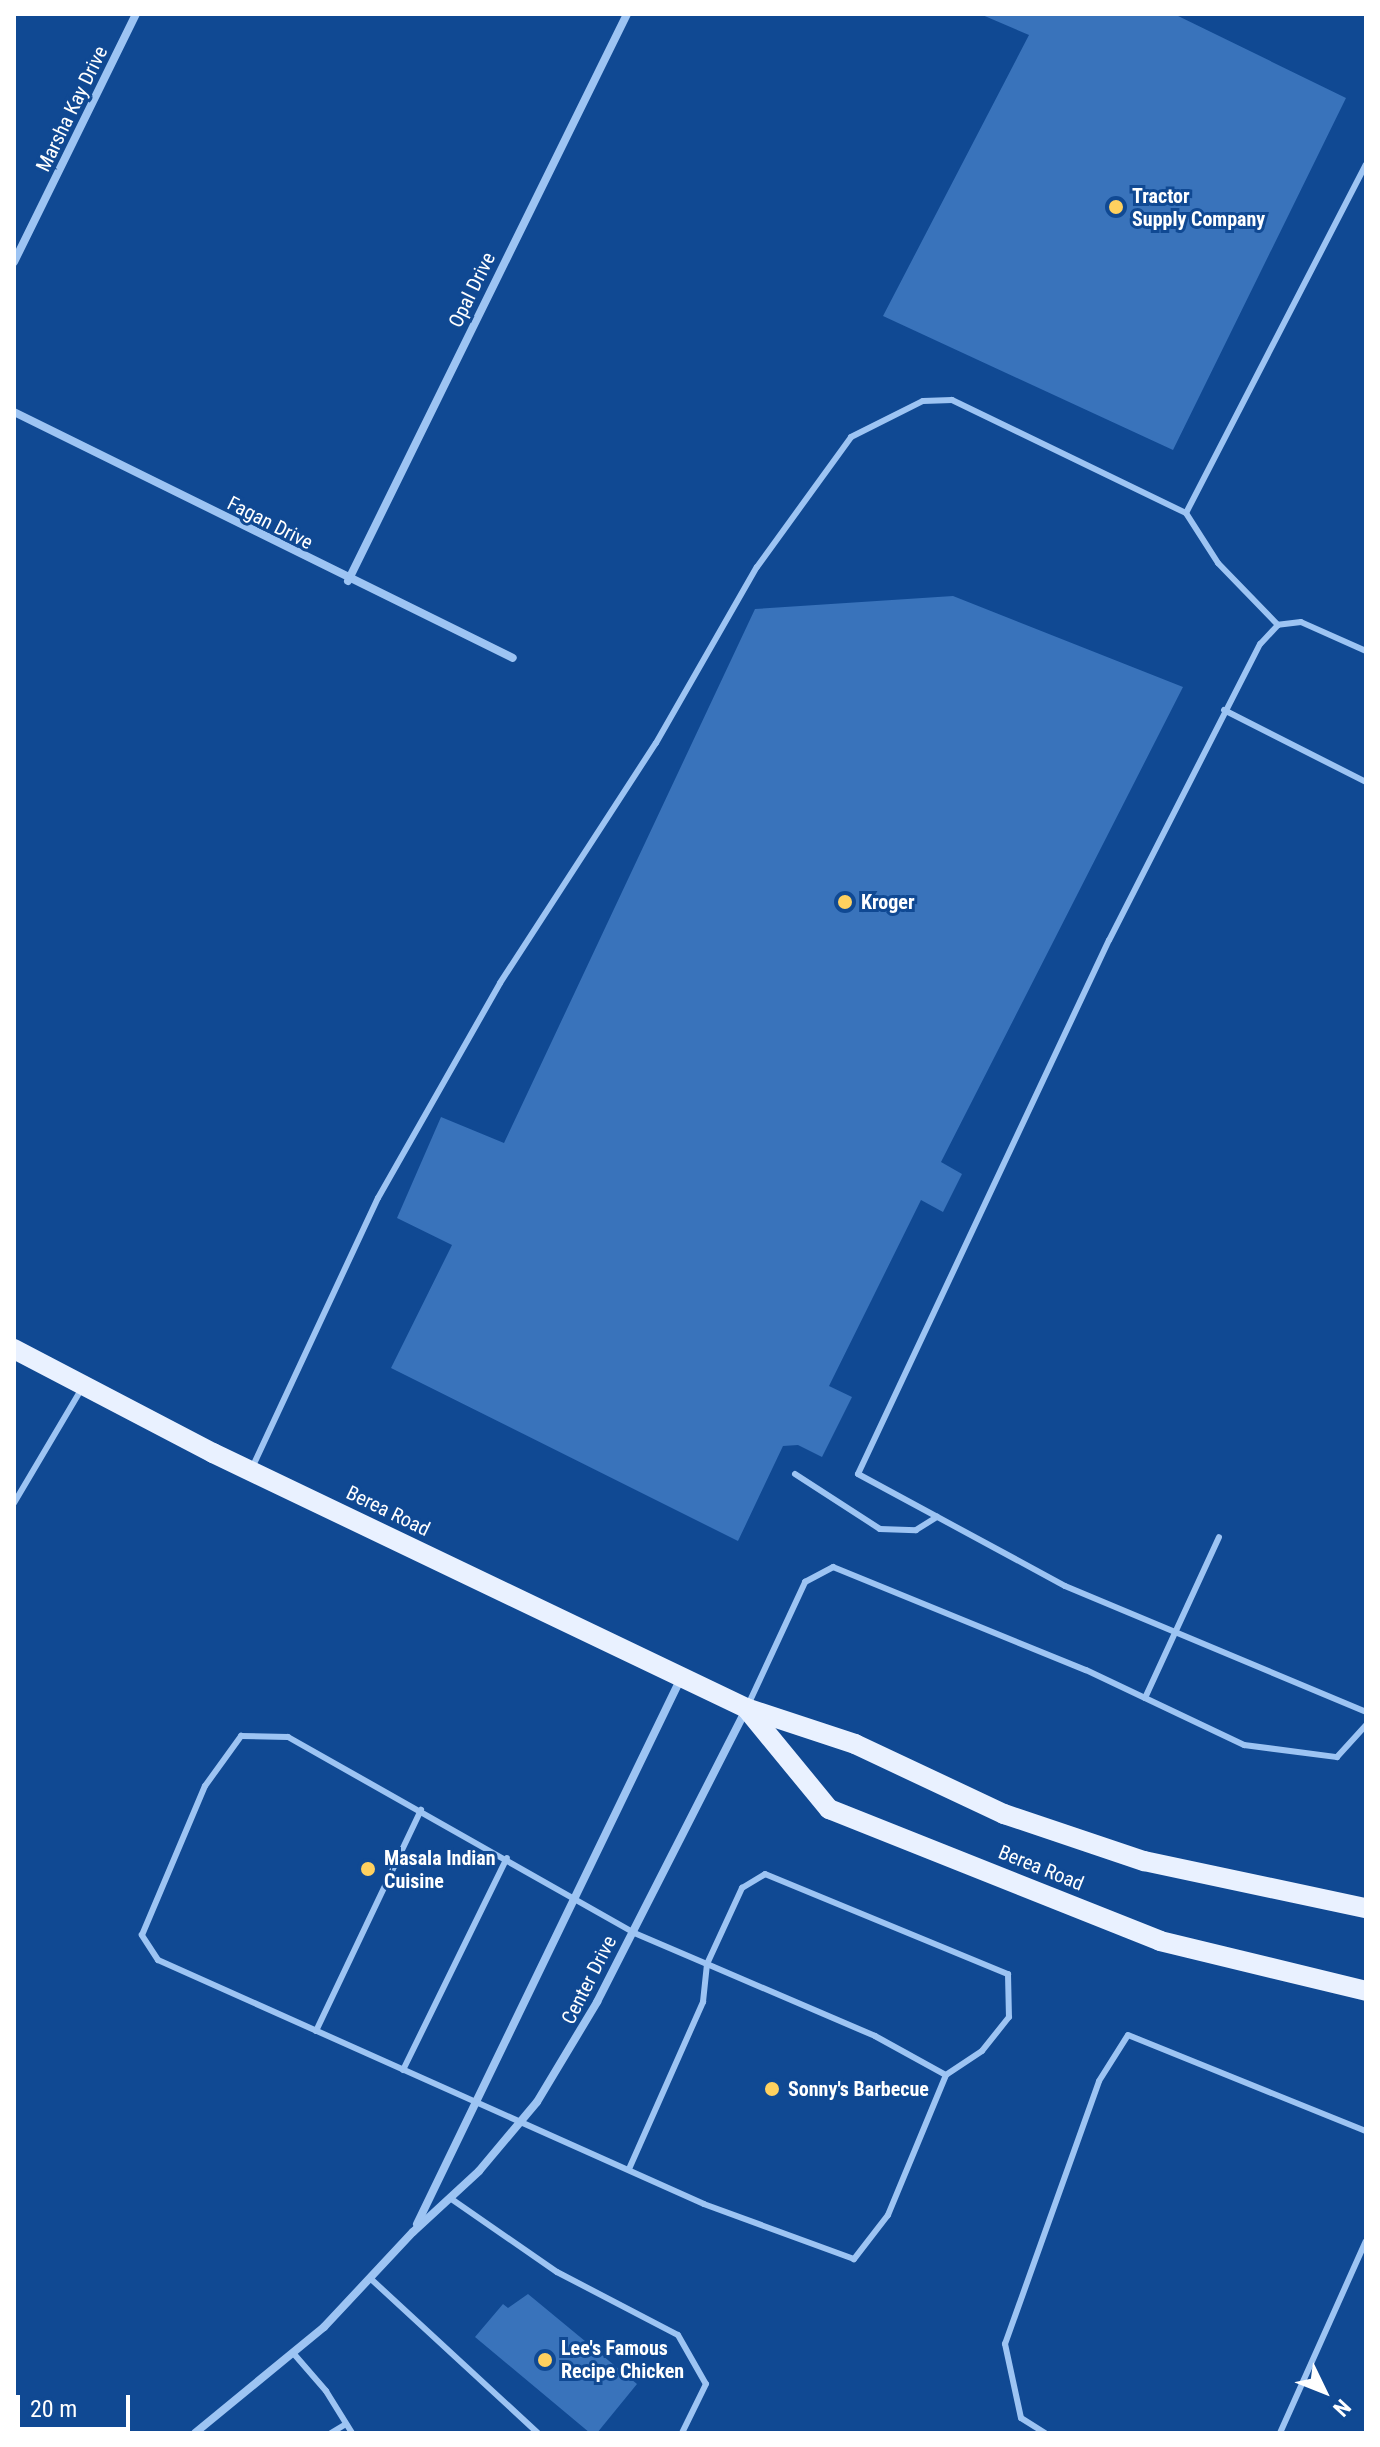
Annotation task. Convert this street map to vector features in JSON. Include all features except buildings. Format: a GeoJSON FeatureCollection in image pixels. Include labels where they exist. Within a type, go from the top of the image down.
{"type":"FeatureCollection","features":[{"type":"Feature","properties":{"kind":"main road","name":"Berea Road"},"geometry":{"type":"LineString","coordinates":[[14,1349],[250,1471],[746,1708],[855,1744],[1004,1814],[1144,1861],[1366,1908]]}},
{"type":"Feature","properties":{"kind":"main road","name":"Berea Road"},"geometry":{"type":"LineString","coordinates":[[746,1708],[829,1809],[1160,1941],[1366,1991]]}},
{"type":"Feature","properties":{"kind":"street","name":"Marsha Kay Drive"},"geometry":{"type":"LineString","coordinates":[[14,262],[136,14]]}},
{"type":"Feature","properties":{"kind":"street","name":"Opal Drive"},"geometry":{"type":"LineString","coordinates":[[348,581],[627,14]]}},
{"type":"Feature","properties":{"kind":"street","name":"Fagan Drive"},"geometry":{"type":"LineString","coordinates":[[14,412],[348,581],[513,658]]}},
{"type":"Feature","properties":{"kind":"street","name":"Center Drive"},"geometry":{"type":"LineString","coordinates":[[413,2232],[455,2153],[475,2103],[578,1897],[681,1678]]}},
{"type":"Feature","properties":{"kind":"street","name":"Center Drive"},"geometry":{"type":"LineString","coordinates":[[195,2433],[294,2354],[371,2279],[523,2120],[567,2056],[746,1708]]}},
{"type":"Feature","properties":{"kind":"lane"},"geometry":{"type":"LineString","coordinates":[[1186,513],[1366,165]]}},
{"type":"Feature","properties":{"kind":"lane"},"geometry":{"type":"LineString","coordinates":[[250,1471],[378,1198],[500,983],[656,743],[757,567],[851,437],[923,401],[952,400],[1186,513],[1218,563],[1278,625]]}},
{"type":"Feature","properties":{"kind":"lane"},"geometry":{"type":"LineString","coordinates":[[1366,651],[1301,622],[1278,625],[1260,644],[1109,940],[858,1474],[1065,1586],[1366,1712]]}},
{"type":"Feature","properties":{"kind":"lane"},"geometry":{"type":"LineString","coordinates":[[1224,710],[1366,782]]}},
{"type":"Feature","properties":{"kind":"lane"},"geometry":{"type":"LineString","coordinates":[[14,1503],[84,1385]]}},
{"type":"Feature","properties":{"kind":"lane"},"geometry":{"type":"LineString","coordinates":[[795,1474],[880,1529],[916,1530],[937,1517]]}},
{"type":"Feature","properties":{"kind":"lane"},"geometry":{"type":"LineString","coordinates":[[1145,1698],[1219,1537]]}},
{"type":"Feature","properties":{"kind":"lane"},"geometry":{"type":"LineString","coordinates":[[746,1708],[805,1582],[833,1567],[1145,1698],[1244,1745],[1337,1757],[1366,1725]]}},
{"type":"Feature","properties":{"kind":"lane"},"geometry":{"type":"LineString","coordinates":[[629,2169],[703,2002],[707,1964],[742,1888],[765,1874],[1008,1974],[1009,2017],[982,2051],[946,2075],[888,2215],[854,2259],[704,2204],[523,2120],[475,2103],[158,1960],[142,1935],[205,1786],[241,1736],[288,1737],[578,1897],[632,1932],[707,1964],[875,2036],[946,2075]]}},
{"type":"Feature","properties":{"kind":"lane"},"geometry":{"type":"LineString","coordinates":[[316,2031],[421,1810]]}},
{"type":"Feature","properties":{"kind":"lane"},"geometry":{"type":"LineString","coordinates":[[403,2070],[507,1858]]}},
{"type":"Feature","properties":{"kind":"lane"},"geometry":{"type":"LineString","coordinates":[[1045,2433],[1021,2418],[1005,2344],[1099,2081],[1128,2035],[1366,2131]]}},
{"type":"Feature","properties":{"kind":"lane"},"geometry":{"type":"LineString","coordinates":[[450,2198],[557,2272],[678,2335],[706,2384],[682,2433]]}},
{"type":"Feature","properties":{"kind":"lane"},"geometry":{"type":"LineString","coordinates":[[1280,2433],[1366,2241]]}},
{"type":"Feature","properties":{"kind":"lane"},"geometry":{"type":"LineString","coordinates":[[371,2279],[538,2433]]}},
{"type":"Feature","properties":{"kind":"lane"},"geometry":{"type":"LineString","coordinates":[[294,2354],[352,2433]]}},
{"type":"Feature","properties":{"kind":"lane"},"geometry":{"type":"LineString","coordinates":[[331,2433],[346,2424]]}},
{"type":"Feature","properties":{"kind":"place","name":"Tractor Supply Company"},"geometry":{"type":"Point","coordinates":[1116,207]}},
{"type":"Feature","properties":{"kind":"place","name":"Kroger"},"geometry":{"type":"Point","coordinates":[845,902]}},
{"type":"Feature","properties":{"kind":"place","name":"Masala Indian Cuisine"},"geometry":{"type":"Point","coordinates":[368,1869]}},
{"type":"Feature","properties":{"kind":"place","name":"Sonny's Barbecue"},"geometry":{"type":"Point","coordinates":[772,2089]}},
{"type":"Feature","properties":{"kind":"place","name":"Lee's Famous Recipe Chicken"},"geometry":{"type":"Point","coordinates":[545,2360]}}]}
